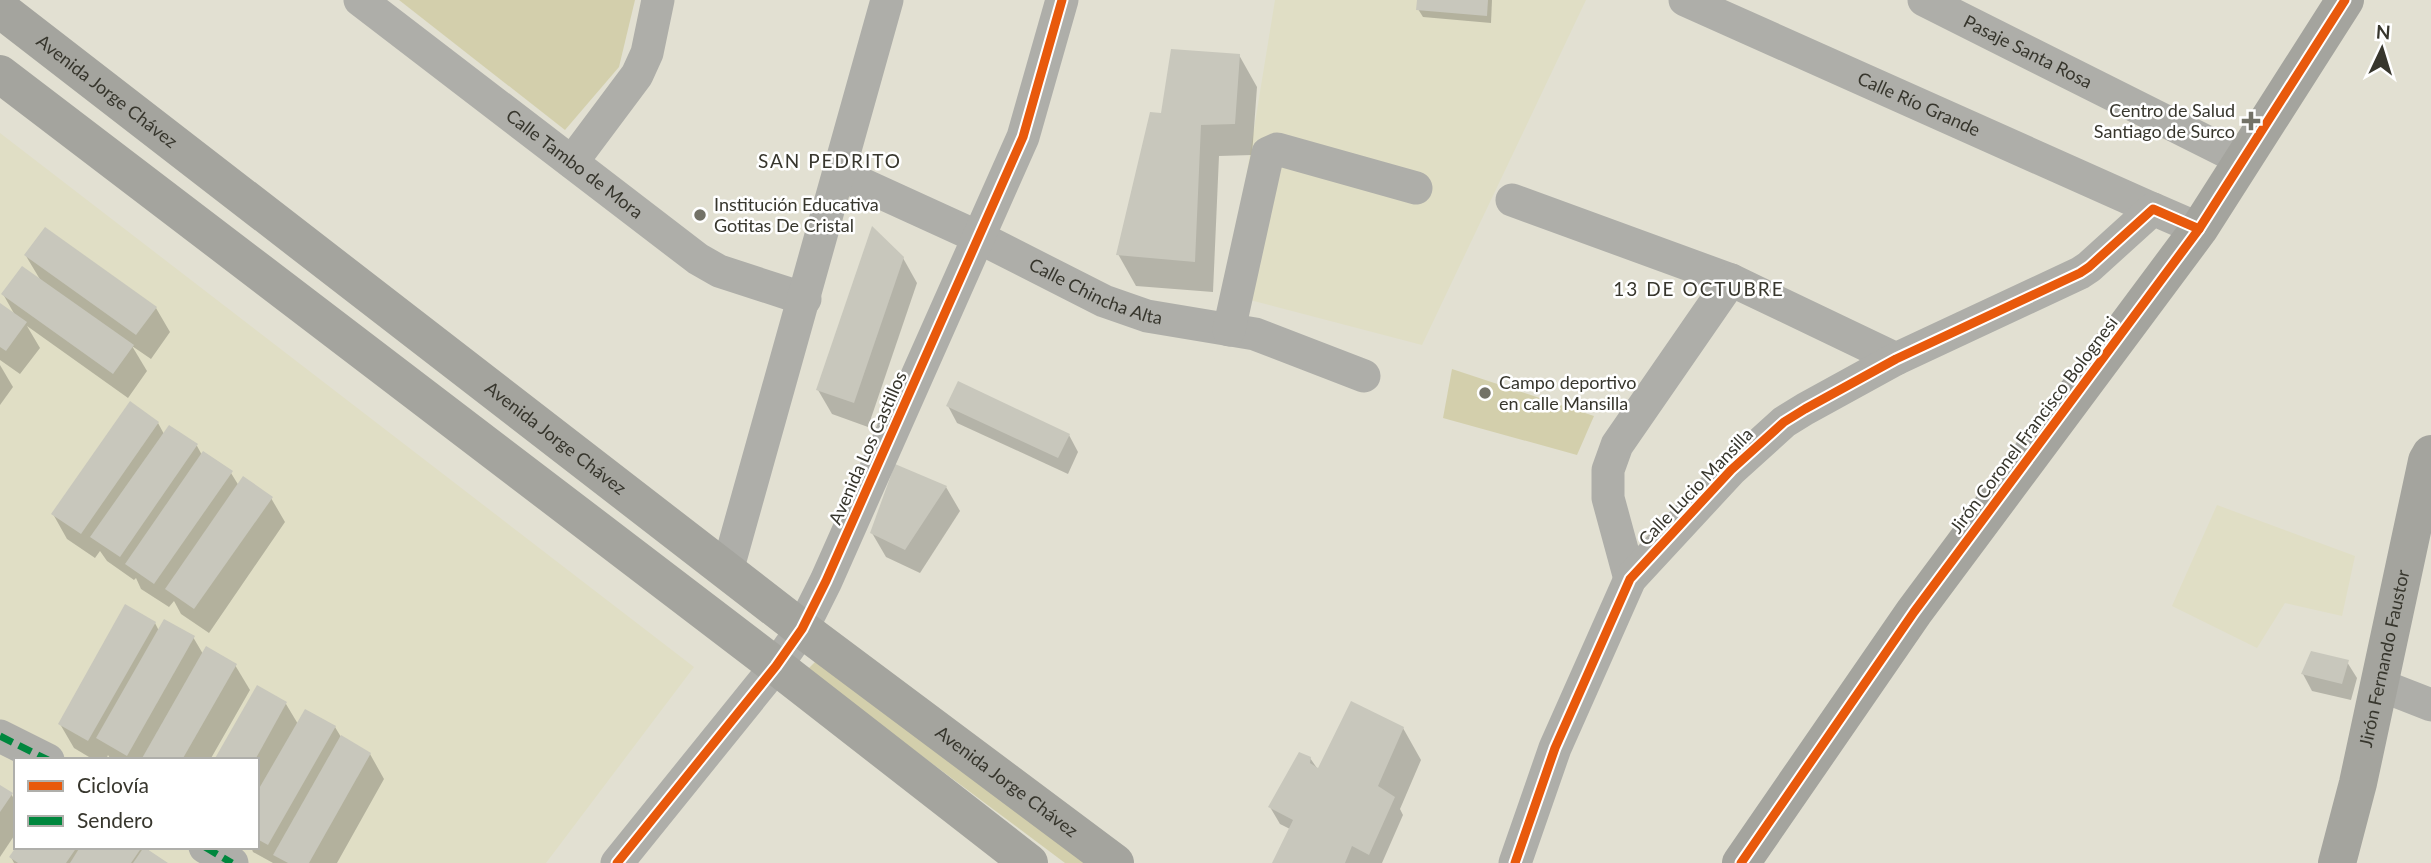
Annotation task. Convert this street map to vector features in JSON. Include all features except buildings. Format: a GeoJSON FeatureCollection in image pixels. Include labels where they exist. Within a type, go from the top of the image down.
{"type":"FeatureCollection","features":[{"type":"Feature","properties":{"kind":"main road","name":"Jirón Coronel Francisco Bolognesi"},"geometry":{"type":"LineString","coordinates":[[1741,863],[1914,612],[2199,229],[2345,0]]}},
{"type":"Feature","properties":{"kind":"main road","name":"Avenida Jorge Chávez"},"geometry":{"type":"LineString","coordinates":[[7,14],[802,629],[1115,863]]}},
{"type":"Feature","properties":{"kind":"main road"},"geometry":{"type":"LineString","coordinates":[[0,74],[776,666],[1029,863]]}},
{"type":"Feature","properties":{"kind":"main road","name":"Jirón Fernando Faustor"},"geometry":{"type":"LineString","coordinates":[[2337,863],[2343,848],[2427,461],[2431,454]]}},
{"type":"Feature","properties":{"kind":"street","name":"Calle Tambo de Mora"},"geometry":{"type":"LineString","coordinates":[[360,0],[698,259],[719,271],[805,299]]}},
{"type":"Feature","properties":{"kind":"street"},"geometry":{"type":"LineString","coordinates":[[572,162],[637,75],[647,53],[658,0]]}},
{"type":"Feature","properties":{"kind":"street"},"geometry":{"type":"LineString","coordinates":[[727,571],[887,0]]}},
{"type":"Feature","properties":{"kind":"street","name":"Avenida Los Castillos"},"geometry":{"type":"LineString","coordinates":[[617,863],[776,666],[802,629],[826,581],[1023,138],[1062,0]]}},
{"type":"Feature","properties":{"kind":"street","name":"Calle Río Grande"},"geometry":{"type":"LineString","coordinates":[[1685,0],[2153,209]]}},
{"type":"Feature","properties":{"kind":"street","name":"Pasaje Santa Rosa"},"geometry":{"type":"LineString","coordinates":[[1923,0],[2242,160]]}},
{"type":"Feature","properties":{"kind":"street"},"geometry":{"type":"LineString","coordinates":[[1229,330],[1268,153],[1271,150],[1276,149],[1416,188]]}},
{"type":"Feature","properties":{"kind":"street","name":"Calle Chincha Alta"},"geometry":{"type":"LineString","coordinates":[[840,174],[978,237],[1104,301],[1147,316],[1255,334],[1364,376]]}},
{"type":"Feature","properties":{"kind":"street"},"geometry":{"type":"LineString","coordinates":[[1512,200],[1731,279],[1896,359]]}},
{"type":"Feature","properties":{"kind":"street"},"geometry":{"type":"LineString","coordinates":[[2153,209],[2199,229]]}},
{"type":"Feature","properties":{"kind":"street","name":"Calle Lucio Mansilla"},"geometry":{"type":"LineString","coordinates":[[1515,863],[1555,748],[1630,579],[1731,470],[1784,422],[1896,359],[2080,273],[2153,209]]}},
{"type":"Feature","properties":{"kind":"street"},"geometry":{"type":"LineString","coordinates":[[1630,579],[1608,498],[1608,470],[1617,445],[1731,279]]}},
{"type":"Feature","properties":{"kind":"street"},"geometry":{"type":"LineString","coordinates":[[2380,685],[2431,705]]}},
{"type":"Feature","properties":{"kind":"street"},"geometry":{"type":"LineString","coordinates":[[0,736],[44,758]]}},
{"type":"Feature","properties":{"kind":"street"},"geometry":{"type":"LineString","coordinates":[[208,849],[232,863]]}},
{"type":"Feature","properties":{"kind":"shaded area"},"geometry":{"type":"Polygon","coordinates":[[[399,0],[635,0],[619,67],[565,130],[399,0]]]}},
{"type":"Feature","properties":{"kind":"shaded area"},"geometry":{"type":"Polygon","coordinates":[[[1275,0],[1586,0],[1422,345],[1227,294],[1275,0]]]}},
{"type":"Feature","properties":{"kind":"shaded area"},"geometry":{"type":"Polygon","coordinates":[[[0,133],[694,667],[546,863],[0,863],[0,133]]]}},
{"type":"Feature","properties":{"kind":"shaded area","name":"Campo deportivo en calle Mansilla"},"geometry":{"type":"Polygon","coordinates":[[[1452,369],[1594,416],[1577,455],[1443,418],[1452,369]]]}},
{"type":"Feature","properties":{"kind":"shaded area"},"geometry":{"type":"Polygon","coordinates":[[[2217,505],[2355,556],[2342,616],[2285,603],[2257,648],[2172,606],[2217,505]]]}},
{"type":"Feature","properties":{"kind":"shaded area"},"geometry":{"type":"Polygon","coordinates":[[[819,658],[1088,863],[1065,863],[807,670],[819,658]]]}},
{"type":"Feature","properties":{"kind":"marked path"},"geometry":{"type":"LineString","coordinates":[[0,736],[44,758]]}},
{"type":"Feature","properties":{"kind":"marked path"},"geometry":{"type":"LineString","coordinates":[[208,849],[232,863]]}},
{"type":"Feature","properties":{"kind":"cycle path"},"geometry":{"type":"LineString","coordinates":[[617,863],[776,666],[802,629],[826,581],[1023,137],[1062,0]]}},
{"type":"Feature","properties":{"kind":"cycle path"},"geometry":{"type":"LineString","coordinates":[[1741,863],[1914,612],[2199,229],[2345,0]]}},
{"type":"Feature","properties":{"kind":"cycle path"},"geometry":{"type":"LineString","coordinates":[[1515,863],[1555,748],[1630,579],[1731,470],[1784,422],[1805,409],[1896,359],[2080,273],[2153,209],[2199,229]]}},
{"type":"Feature","properties":{"kind":"place","name":"Centro de Salud Santiago de Surco"},"geometry":{"type":"Point","coordinates":[2251,121]}},
{"type":"Feature","properties":{"kind":"place","name":"Institución Educativa Gotitas De Cristal"},"geometry":{"type":"Point","coordinates":[700,215]}},
{"type":"Feature","properties":{"kind":"place","name":"Campo deportivo en calle Mansilla"},"geometry":{"type":"Point","coordinates":[1485,393]}},
{"type":"Feature","properties":{"kind":"district","name":"SAN PEDRITO"},"geometry":{"type":"Point","coordinates":[830,161]}},
{"type":"Feature","properties":{"kind":"district","name":"13 DE OCTUBRE"},"geometry":{"type":"Point","coordinates":[1699,289]}}]}
